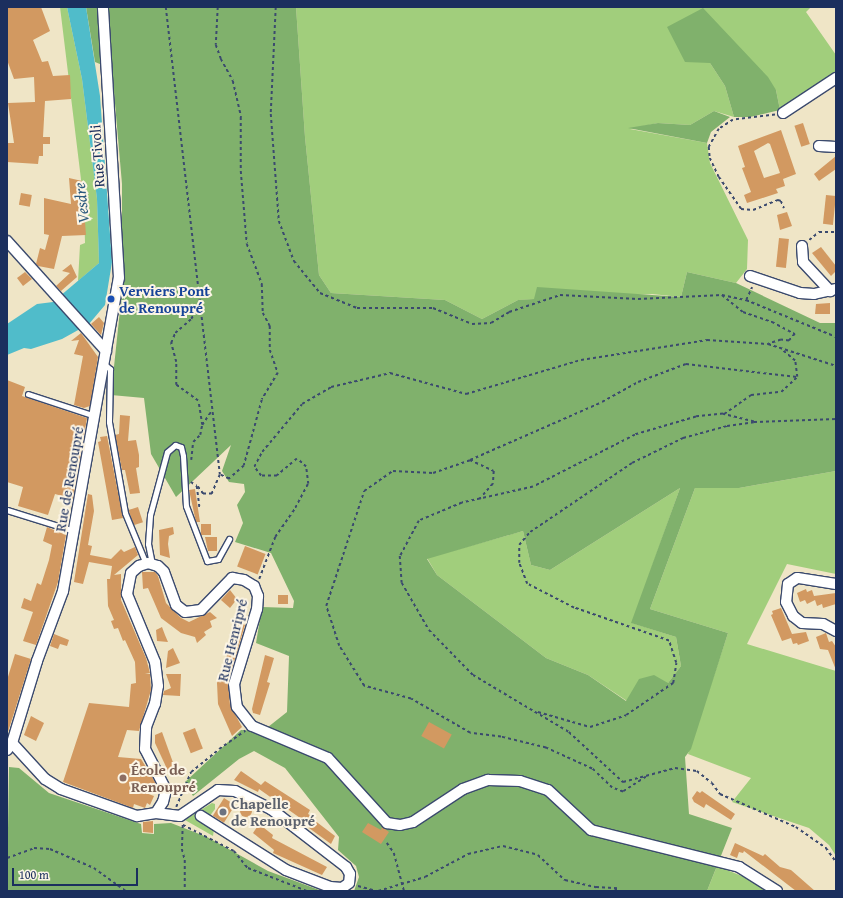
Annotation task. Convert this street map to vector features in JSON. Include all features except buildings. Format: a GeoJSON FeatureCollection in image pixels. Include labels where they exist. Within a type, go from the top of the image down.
{"type":"FeatureCollection","features":[{"type":"Feature","properties":{"kind":"street","name":"Rue Tivoli"},"geometry":{"type":"LineString","coordinates":[[103,7],[118,278],[106,350]]}},
{"type":"Feature","properties":{"kind":"street"},"geometry":{"type":"LineString","coordinates":[[782,113],[836,78]]}},
{"type":"Feature","properties":{"kind":"street"},"geometry":{"type":"LineString","coordinates":[[819,146],[836,147]]}},
{"type":"Feature","properties":{"kind":"street"},"geometry":{"type":"LineString","coordinates":[[7,241],[106,350]]}},
{"type":"Feature","properties":{"kind":"street"},"geometry":{"type":"LineString","coordinates":[[802,246],[803,262],[833,290]]}},
{"type":"Feature","properties":{"kind":"street"},"geometry":{"type":"LineString","coordinates":[[753,277],[800,293],[833,290]]}},
{"type":"Feature","properties":{"kind":"street","name":"Rue de Renoupré"},"geometry":{"type":"LineString","coordinates":[[10,746],[40,654],[63,591],[75,531],[106,350]]}},
{"type":"Feature","properties":{"kind":"street"},"geometry":{"type":"LineString","coordinates":[[149,564],[139,566],[131,573],[127,594],[155,662],[158,686],[155,704],[146,727],[145,749],[166,790],[163,802],[156,813]]}},
{"type":"Feature","properties":{"kind":"street","name":"Rue Henripré"},"geometry":{"type":"LineString","coordinates":[[149,564],[158,566],[164,572],[176,605],[185,612],[201,610],[232,578],[244,580],[255,589],[258,596],[257,609],[234,684],[237,707],[252,726],[284,742],[328,758],[387,822],[400,825],[413,822],[463,789],[488,780],[520,781],[548,790],[591,830],[739,867],[778,891]]}},
{"type":"Feature","properties":{"kind":"street"},"geometry":{"type":"LineString","coordinates":[[836,584],[797,578],[788,584],[786,602],[792,616],[802,623],[823,624],[836,631]]}},
{"type":"Feature","properties":{"kind":"street"},"geometry":{"type":"LineString","coordinates":[[10,746],[44,779],[61,789],[138,816],[156,813],[179,819],[218,790],[235,791],[271,809],[346,867],[350,874],[349,883],[342,888],[330,887],[286,870],[200,816]]}},
{"type":"Feature","properties":{"kind":"lane"},"geometry":{"type":"LineString","coordinates":[[104,364],[110,369],[108,422],[125,514],[149,564]]}},
{"type":"Feature","properties":{"kind":"lane"},"geometry":{"type":"LineString","coordinates":[[28,394],[95,416]]}},
{"type":"Feature","properties":{"kind":"lane"},"geometry":{"type":"LineString","coordinates":[[149,564],[148,544],[150,515],[167,452],[175,445],[181,447],[183,456],[186,506],[207,561],[218,559],[229,539]]}},
{"type":"Feature","properties":{"kind":"lane"},"geometry":{"type":"LineString","coordinates":[[7,510],[75,531]]}},
{"type":"Feature","properties":{"kind":"path"},"geometry":{"type":"LineString","coordinates":[[166,7],[220,475],[212,494],[203,494],[197,486],[190,481]]}},
{"type":"Feature","properties":{"kind":"path"},"geometry":{"type":"LineString","coordinates":[[218,7],[216,45],[221,59],[233,81],[241,117],[241,171],[247,244],[262,284],[263,313],[270,326],[270,350],[278,373],[262,400],[244,466],[229,479],[220,475]]}},
{"type":"Feature","properties":{"kind":"path"},"geometry":{"type":"LineString","coordinates":[[276,7],[271,114],[279,221],[294,262],[320,294],[357,308],[433,308],[472,324],[491,323],[509,312],[560,295],[638,299],[722,296],[746,300],[836,337]]}},
{"type":"Feature","properties":{"kind":"path"},"geometry":{"type":"LineString","coordinates":[[782,113],[733,120],[718,129],[709,147],[710,158],[741,209],[752,210],[778,200],[781,201],[784,208]]}},
{"type":"Feature","properties":{"kind":"path"},"geometry":{"type":"LineString","coordinates":[[802,246],[819,232],[836,232]]}},
{"type":"Feature","properties":{"kind":"path"},"geometry":{"type":"LineString","coordinates":[[746,300],[753,277]]}},
{"type":"Feature","properties":{"kind":"path"},"geometry":{"type":"LineString","coordinates":[[722,296],[743,312],[772,322],[795,334],[789,341],[781,340],[768,344]]}},
{"type":"Feature","properties":{"kind":"path"},"geometry":{"type":"LineString","coordinates":[[200,303],[191,319],[175,333],[171,343],[176,362],[176,385],[198,401],[202,425]]}},
{"type":"Feature","properties":{"kind":"path"},"geometry":{"type":"LineString","coordinates":[[255,589],[275,537],[296,508],[308,484],[306,467],[297,459],[277,476],[261,476],[254,467],[262,452],[302,404],[331,387],[390,373],[466,394],[581,360],[707,340],[768,344],[836,366]]}},
{"type":"Feature","properties":{"kind":"path"},"geometry":{"type":"LineString","coordinates":[[782,349],[795,361],[797,377]]}},
{"type":"Feature","properties":{"kind":"path"},"geometry":{"type":"LineString","coordinates":[[646,777],[623,792],[612,788],[592,769],[546,748],[501,737],[470,733],[411,700],[364,686],[339,646],[326,606],[364,491],[394,471],[433,473],[470,460],[602,402],[638,382],[686,364],[797,377]]}},
{"type":"Feature","properties":{"kind":"path"},"geometry":{"type":"LineString","coordinates":[[723,414],[751,395],[780,392],[797,377]]}},
{"type":"Feature","properties":{"kind":"path"},"geometry":{"type":"LineString","coordinates":[[191,466],[191,452],[202,425],[212,410]]}},
{"type":"Feature","properties":{"kind":"path"},"geometry":{"type":"LineString","coordinates":[[754,422],[723,414],[696,417],[635,435],[533,488],[462,503],[419,521],[400,556],[402,583],[429,630],[474,675],[569,732],[623,782],[675,768],[697,771],[712,782],[720,794],[796,827],[826,848],[836,862]]}},
{"type":"Feature","properties":{"kind":"path"},"geometry":{"type":"LineString","coordinates":[[534,711],[590,727],[626,715],[651,700],[673,682],[676,663],[669,641],[574,608],[527,584],[519,563],[519,545],[530,532],[632,463],[683,438],[727,426],[754,422],[836,419]]}},
{"type":"Feature","properties":{"kind":"path"},"geometry":{"type":"LineString","coordinates":[[470,460],[494,471],[493,484],[480,499]]}},
{"type":"Feature","properties":{"kind":"path"},"geometry":{"type":"LineString","coordinates":[[197,486],[200,510]]}},
{"type":"Feature","properties":{"kind":"path"},"geometry":{"type":"LineString","coordinates":[[185,891],[185,860],[182,849],[179,819],[191,772],[218,749],[242,733]]}},
{"type":"Feature","properties":{"kind":"path"},"geometry":{"type":"LineString","coordinates":[[179,819],[234,851],[248,868],[307,891]]}},
{"type":"Feature","properties":{"kind":"path"},"geometry":{"type":"LineString","coordinates":[[387,843],[394,853],[404,891]]}},
{"type":"Feature","properties":{"kind":"path"},"geometry":{"type":"LineString","coordinates":[[349,883],[377,891],[426,877],[468,854],[503,846],[538,855],[565,880],[596,887],[618,888],[614,891]]}},
{"type":"Feature","properties":{"kind":"path"},"geometry":{"type":"LineString","coordinates":[[7,858],[34,848],[50,850],[94,868],[126,891]]}},
{"type":"Feature","properties":{"kind":"green space"},"geometry":{"type":"Polygon","coordinates":[[[60,7],[67,7],[82,79],[97,199],[99,263],[78,281],[80,245],[85,243],[84,204],[60,7]]]}},
{"type":"Feature","properties":{"kind":"green space"},"geometry":{"type":"Polygon","coordinates":[[[86,7],[296,7],[305,137],[319,275],[331,293],[445,300],[482,319],[518,300],[534,299],[537,287],[681,297],[687,272],[736,283],[820,323],[836,323],[836,471],[739,488],[695,488],[650,609],[728,633],[691,749],[685,757],[689,814],[732,828],[707,891],[354,891],[359,877],[356,866],[338,850],[339,837],[285,768],[254,751],[239,759],[193,796],[185,782],[241,730],[263,731],[287,712],[289,656],[256,643],[262,607],[293,608],[294,601],[271,553],[235,542],[243,523],[237,505],[245,492],[244,484],[229,482],[222,471],[231,445],[176,497],[151,454],[144,398],[111,395],[122,291],[122,184],[112,69],[95,62],[86,7]],[[680,488],[550,570],[531,565],[523,531],[427,559],[437,575],[546,658],[588,675],[626,701],[639,679],[654,675],[668,683],[681,666],[676,637],[631,623],[680,488]]]}},
{"type":"Feature","properties":{"kind":"green space"},"geometry":{"type":"Polygon","coordinates":[[[296,7],[811,7],[806,12],[836,55],[836,75],[787,108],[780,110],[776,90],[710,63],[725,86],[734,117],[714,111],[690,125],[658,123],[630,129],[707,143],[710,163],[748,240],[747,269],[736,283],[687,272],[681,297],[652,294],[518,300],[482,319],[445,300],[331,293],[319,275],[305,137],[296,7]]]}},
{"type":"Feature","properties":{"kind":"green space"},"geometry":{"type":"Polygon","coordinates":[[[703,8],[768,77],[776,90],[780,110],[750,117],[734,117],[725,86],[710,63],[685,62],[667,27],[703,8]]]}},
{"type":"Feature","properties":{"kind":"green space"},"geometry":{"type":"Polygon","coordinates":[[[714,111],[730,117],[711,132],[707,143],[628,128],[658,123],[690,125],[714,111]]]}},
{"type":"Feature","properties":{"kind":"green space"},"geometry":{"type":"Polygon","coordinates":[[[836,471],[836,574],[787,564],[747,644],[836,671],[836,856],[829,845],[809,828],[732,802],[751,778],[688,754],[728,633],[650,609],[695,488],[739,488],[836,471]]]}},
{"type":"Feature","properties":{"kind":"green space"},"geometry":{"type":"Polygon","coordinates":[[[680,488],[632,623],[676,637],[681,666],[668,683],[627,701],[588,675],[546,658],[437,575],[427,558],[523,531],[531,565],[550,570],[680,488]]]}},
{"type":"Feature","properties":{"kind":"green space"},"geometry":{"type":"Polygon","coordinates":[[[9,767],[19,768],[49,793],[141,824],[142,833],[154,834],[154,824],[171,823],[207,837],[268,871],[322,891],[7,891],[9,767]]]}},
{"type":"Feature","properties":{"kind":"green space"},"geometry":{"type":"Polygon","coordinates":[[[212,803],[215,804],[215,809],[209,817],[214,829],[213,836],[185,820],[212,803]]]}},
{"type":"Feature","properties":{"kind":"green space"},"geometry":{"type":"Polygon","coordinates":[[[717,866],[754,881],[767,891],[707,891],[717,866]]]}},
{"type":"Feature","properties":{"kind":"water"},"geometry":{"type":"Polygon","coordinates":[[[67,7],[86,7],[100,96],[112,262],[105,305],[89,324],[62,339],[31,349],[24,348],[7,355],[7,324],[37,304],[53,302],[99,263],[97,199],[82,79],[67,7]]]}},
{"type":"Feature","properties":{"kind":"place","name":"Verviers Pont de Renoupré"},"geometry":{"type":"Point","coordinates":[111,299]}},
{"type":"Feature","properties":{"kind":"place","name":"École de Renoupré"},"geometry":{"type":"Point","coordinates":[123,778]}},
{"type":"Feature","properties":{"kind":"place","name":"Chapelle de Renoupré"},"geometry":{"type":"Point","coordinates":[223,812]}},
{"type":"Feature","properties":{"kind":"water label","name":"Vesdre"},"geometry":{"type":"Point","coordinates":[81,203]}}]}
